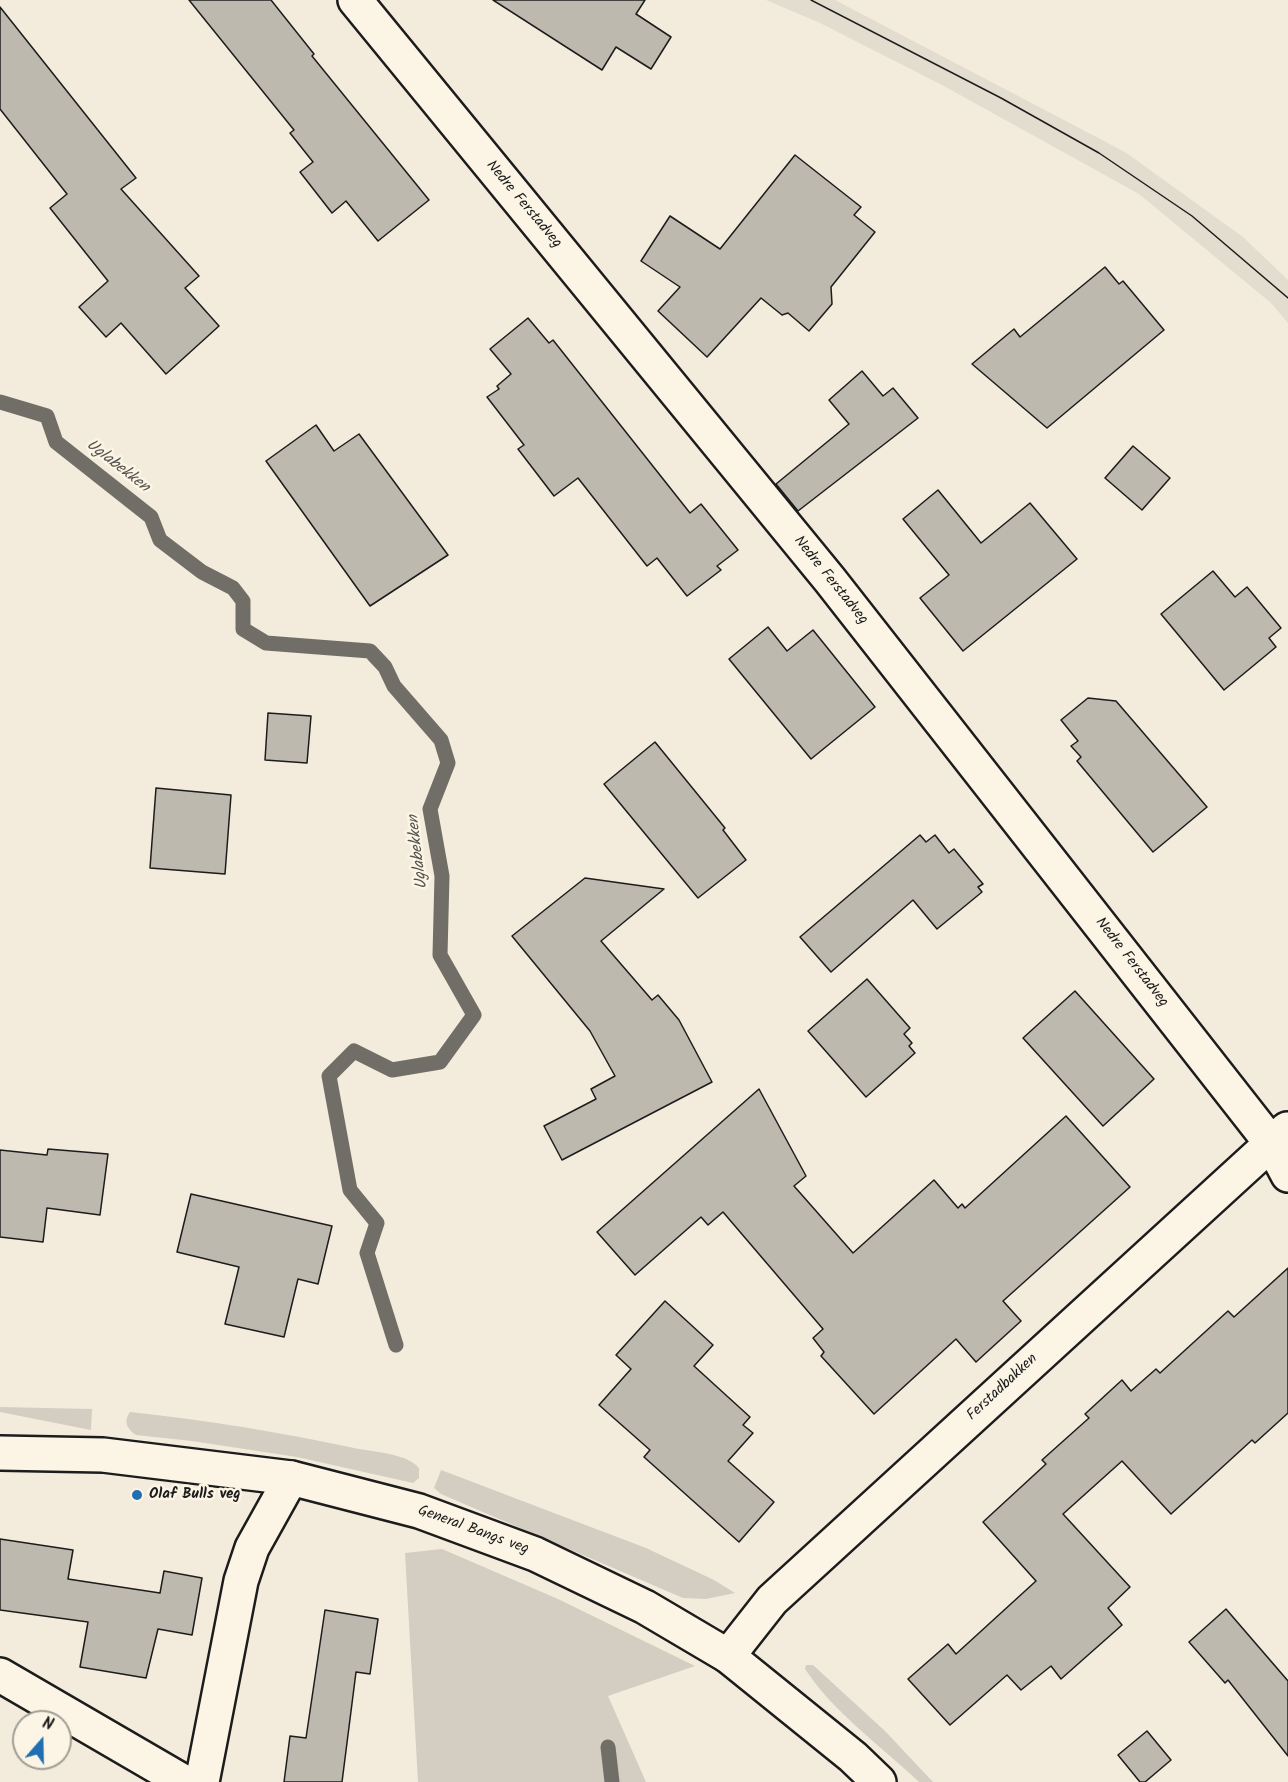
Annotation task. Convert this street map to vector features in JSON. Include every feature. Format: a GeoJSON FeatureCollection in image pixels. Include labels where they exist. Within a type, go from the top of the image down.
{"type":"FeatureCollection","features":[{"type":"Feature","properties":{"kind":"street","name":"Nedre Ferstadveg"},"geometry":{"type":"LineString","coordinates":[[355,0],[830,580],[1279,1135],[1288,1175]]}},
{"type":"Feature","properties":{"kind":"street","name":"Ferstadbakken"},"geometry":{"type":"LineString","coordinates":[[728,1656],[771,1600],[1279,1135]]}},
{"type":"Feature","properties":{"kind":"street","name":"General Bangs veg"},"geometry":{"type":"LineString","coordinates":[[0,1453],[103,1455],[291,1478],[419,1511],[535,1554],[645,1607],[728,1656],[853,1757],[879,1782]]}},
{"type":"Feature","properties":{"kind":"street"},"geometry":{"type":"LineString","coordinates":[[202,1782],[241,1581],[252,1548],[291,1478]]}},
{"type":"Feature","properties":{"kind":"street"},"geometry":{"type":"LineString","coordinates":[[0,1676],[184,1782]]}},
{"type":"Feature","properties":{"kind":"shaded area"},"geometry":{"type":"Polygon","coordinates":[[[766,0],[835,0],[1125,152],[1243,237],[1288,280],[1288,323],[1271,303],[1139,194],[942,85],[820,23],[766,0]]]}},
{"type":"Feature","properties":{"kind":"shaded area"},"geometry":{"type":"Polygon","coordinates":[[[0,1407],[92,1409],[91,1430],[0,1412],[0,1407]]]}},
{"type":"Feature","properties":{"kind":"shaded area"},"geometry":{"type":"Polygon","coordinates":[[[130,1412],[242,1427],[389,1454],[413,1463],[419,1468],[419,1478],[413,1483],[297,1457],[136,1435],[127,1425],[130,1412]]]}},
{"type":"Feature","properties":{"kind":"shaded area"},"geometry":{"type":"Polygon","coordinates":[[[441,1470],[646,1548],[714,1580],[735,1593],[706,1599],[683,1598],[441,1494],[434,1488],[441,1470]]]}},
{"type":"Feature","properties":{"kind":"shaded area"},"geometry":{"type":"Polygon","coordinates":[[[442,1549],[558,1599],[695,1666],[608,1696],[646,1782],[418,1782],[405,1553],[442,1549]]]}},
{"type":"Feature","properties":{"kind":"shaded area"},"geometry":{"type":"Polygon","coordinates":[[[806,1665],[813,1665],[885,1731],[933,1782],[919,1782],[844,1715],[817,1685],[805,1669],[806,1665]]]}},
{"type":"Feature","properties":{"kind":"building"},"geometry":{"type":"Polygon","coordinates":[[[189,0],[271,0],[314,54],[312,56],[429,200],[378,241],[346,201],[332,213],[300,172],[313,162],[290,133],[294,130],[189,0]]]}},
{"type":"Feature","properties":{"kind":"building"},"geometry":{"type":"Polygon","coordinates":[[[493,0],[645,0],[636,14],[671,37],[651,69],[616,47],[602,70],[493,0]]]}},
{"type":"Feature","properties":{"kind":"building"},"geometry":{"type":"Polygon","coordinates":[[[0,7],[136,178],[121,189],[199,276],[185,288],[219,326],[166,374],[121,323],[106,337],[79,307],[108,281],[50,208],[67,194],[0,109],[0,7]]]}},
{"type":"Feature","properties":{"kind":"building"},"geometry":{"type":"Polygon","coordinates":[[[795,155],[861,207],[854,215],[875,232],[831,287],[832,304],[809,331],[788,313],[782,315],[761,298],[707,357],[658,311],[680,287],[641,261],[670,216],[720,249],[795,155]]]}},
{"type":"Feature","properties":{"kind":"building"},"geometry":{"type":"Polygon","coordinates":[[[1105,267],[1119,284],[1123,281],[1164,330],[1047,428],[972,364],[1014,329],[1020,337],[1105,267]]]}},
{"type":"Feature","properties":{"kind":"building"},"geometry":{"type":"Polygon","coordinates":[[[528,318],[549,343],[553,340],[690,513],[701,504],[738,550],[717,566],[721,570],[687,596],[657,558],[647,566],[578,478],[554,496],[518,449],[524,445],[487,397],[499,389],[497,386],[511,374],[490,349],[528,318]]]}},
{"type":"Feature","properties":{"kind":"building"},"geometry":{"type":"Polygon","coordinates":[[[862,371],[883,396],[893,388],[918,418],[798,511],[776,484],[849,424],[829,400],[862,371]]]}},
{"type":"Feature","properties":{"kind":"building"},"geometry":{"type":"Polygon","coordinates":[[[316,425],[334,451],[359,434],[448,555],[370,606],[266,461],[316,425]]]}},
{"type":"Feature","properties":{"kind":"building"},"geometry":{"type":"Polygon","coordinates":[[[1133,446],[1170,478],[1142,510],[1105,478],[1133,446]]]}},
{"type":"Feature","properties":{"kind":"building"},"geometry":{"type":"Polygon","coordinates":[[[938,490],[981,543],[1030,503],[1077,559],[963,651],[920,598],[949,575],[903,519],[938,490]]]}},
{"type":"Feature","properties":{"kind":"building"},"geometry":{"type":"Polygon","coordinates":[[[1213,571],[1235,597],[1247,587],[1281,628],[1269,638],[1276,647],[1224,690],[1161,614],[1213,571]]]}},
{"type":"Feature","properties":{"kind":"building"},"geometry":{"type":"Polygon","coordinates":[[[768,627],[787,651],[813,630],[875,707],[811,759],[729,659],[768,627]]]}},
{"type":"Feature","properties":{"kind":"building"},"geometry":{"type":"Polygon","coordinates":[[[1088,698],[1116,701],[1207,807],[1153,852],[1077,761],[1081,757],[1071,746],[1078,741],[1061,720],[1088,698]]]}},
{"type":"Feature","properties":{"kind":"building"},"geometry":{"type":"Polygon","coordinates":[[[268,713],[311,716],[307,763],[265,760],[268,713]]]}},
{"type":"Feature","properties":{"kind":"building"},"geometry":{"type":"Polygon","coordinates":[[[655,742],[725,828],[723,830],[746,860],[698,898],[604,784],[655,742]]]}},
{"type":"Feature","properties":{"kind":"building"},"geometry":{"type":"Polygon","coordinates":[[[156,788],[231,795],[225,874],[150,868],[156,788]]]}},
{"type":"Feature","properties":{"kind":"building"},"geometry":{"type":"Polygon","coordinates":[[[920,835],[926,842],[935,835],[949,853],[954,849],[983,884],[978,887],[982,892],[937,929],[913,900],[831,972],[800,937],[920,835]]]}},
{"type":"Feature","properties":{"kind":"building"},"geometry":{"type":"Polygon","coordinates":[[[585,878],[664,889],[601,941],[652,1000],[658,995],[679,1020],[712,1082],[562,1160],[544,1126],[596,1099],[591,1089],[615,1076],[590,1031],[512,936],[585,878]]]}},
{"type":"Feature","properties":{"kind":"building"},"geometry":{"type":"Polygon","coordinates":[[[867,979],[910,1028],[904,1034],[912,1043],[909,1046],[915,1053],[866,1097],[808,1031],[867,979]]]}},
{"type":"Feature","properties":{"kind":"building"},"geometry":{"type":"Polygon","coordinates":[[[1075,991],[1154,1079],[1103,1126],[1023,1038],[1075,991]]]}},
{"type":"Feature","properties":{"kind":"building"},"geometry":{"type":"Polygon","coordinates":[[[759,1089],[806,1176],[794,1186],[853,1253],[934,1180],[958,1208],[962,1204],[965,1208],[1066,1116],[1130,1187],[1003,1301],[1021,1321],[976,1362],[956,1339],[874,1414],[821,1356],[824,1352],[813,1338],[823,1329],[723,1212],[708,1225],[701,1217],[635,1275],[597,1232],[759,1089]]]}},
{"type":"Feature","properties":{"kind":"building"},"geometry":{"type":"Polygon","coordinates":[[[48,1149],[108,1154],[100,1215],[47,1208],[43,1242],[0,1237],[0,1150],[47,1155],[48,1149]]]}},
{"type":"Feature","properties":{"kind":"building"},"geometry":{"type":"Polygon","coordinates":[[[191,1194],[332,1226],[318,1284],[298,1279],[284,1337],[225,1324],[239,1267],[177,1252],[191,1194]]]}},
{"type":"Feature","properties":{"kind":"building"},"geometry":{"type":"Polygon","coordinates":[[[1288,1268],[1288,1413],[1255,1443],[1252,1440],[1171,1514],[1122,1461],[1063,1514],[1130,1587],[1108,1608],[1122,1625],[1061,1679],[1051,1666],[1021,1690],[1007,1675],[950,1725],[908,1679],[948,1644],[956,1654],[1036,1581],[983,1522],[1046,1464],[1042,1460],[1089,1418],[1085,1414],[1122,1380],[1131,1391],[1156,1369],[1160,1373],[1228,1311],[1234,1317],[1288,1268]]]}},
{"type":"Feature","properties":{"kind":"building"},"geometry":{"type":"Polygon","coordinates":[[[665,1301],[713,1345],[694,1366],[750,1417],[743,1425],[753,1433],[728,1461],[774,1502],[739,1542],[644,1457],[650,1450],[599,1405],[631,1369],[616,1355],[665,1301]]]}},
{"type":"Feature","properties":{"kind":"building"},"geometry":{"type":"Polygon","coordinates":[[[0,1539],[73,1550],[68,1579],[160,1593],[164,1571],[202,1578],[192,1635],[158,1629],[146,1678],[80,1667],[88,1622],[0,1610],[0,1539]]]}},
{"type":"Feature","properties":{"kind":"building"},"geometry":{"type":"Polygon","coordinates":[[[1226,1609],[1288,1681],[1288,1756],[1228,1680],[1225,1683],[1189,1642],[1226,1609]]]}},
{"type":"Feature","properties":{"kind":"building"},"geometry":{"type":"Polygon","coordinates":[[[325,1610],[378,1619],[370,1674],[356,1672],[342,1782],[284,1782],[290,1736],[306,1738],[325,1610]]]}},
{"type":"Feature","properties":{"kind":"building"},"geometry":{"type":"Polygon","coordinates":[[[1147,1731],[1171,1760],[1145,1782],[1140,1782],[1118,1755],[1147,1731]]]}},
{"type":"Feature","properties":{"kind":"waterway","name":"Uglabekken"},"geometry":{"type":"LineString","coordinates":[[0,402],[47,416],[56,442],[151,517],[160,540],[202,572],[233,588],[243,601],[243,629],[266,643],[370,651],[385,667],[394,686],[441,740],[448,763],[430,809],[442,876],[440,955],[474,1015],[440,1062],[392,1070],[354,1051],[329,1076],[350,1190],[377,1223],[367,1253],[396,1345]]}},
{"type":"Feature","properties":{"kind":"waterway","name":"Uglabekken"},"geometry":{"type":"LineString","coordinates":[[608,1747],[612,1782]]}},
{"type":"Feature","properties":{"kind":"tram line"},"geometry":{"type":"LineString","coordinates":[[811,0],[1001,98],[1099,153],[1192,216],[1288,298]]}},
{"type":"Feature","properties":{"kind":"place","name":"Olaf Bulls veg"},"geometry":{"type":"Point","coordinates":[137,1495]}}]}
